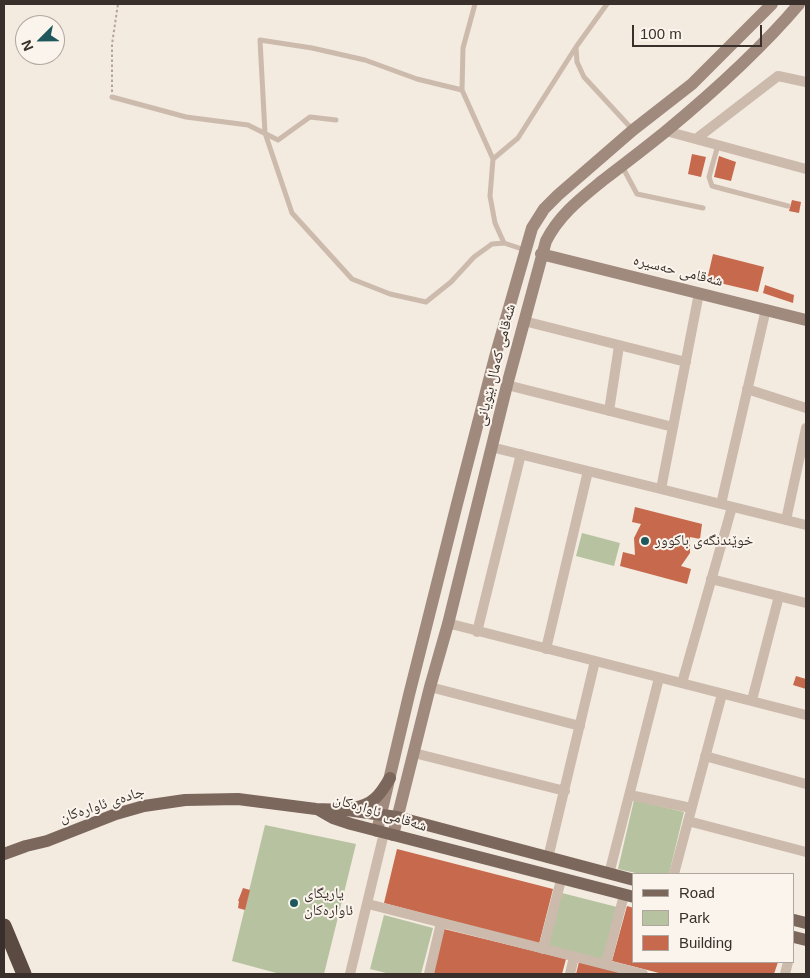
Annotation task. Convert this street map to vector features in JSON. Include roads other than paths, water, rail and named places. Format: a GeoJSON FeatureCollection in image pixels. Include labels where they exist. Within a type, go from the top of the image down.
{"type":"FeatureCollection","features":[{"type":"Feature","properties":{"kind":"highway"},"geometry":{"type":"LineString","coordinates":[[4,926],[24,974]]}},
{"type":"Feature","properties":{"kind":"main road","name":"شەقامی کەمال بێویانی"},"geometry":{"type":"LineString","coordinates":[[385,833],[381,814],[411,686],[495,356],[532,228],[548,204],[633,130],[692,84],[772,4]]}},
{"type":"Feature","properties":{"kind":"main road","name":"شەقامی کەمال بێویانی"},"geometry":{"type":"LineString","coordinates":[[385,833],[397,817],[448,624],[513,361],[541,254],[549,235],[563,215],[666,131],[744,62],[799,4]]}},
{"type":"Feature","properties":{"kind":"main road"},"geometry":{"type":"LineString","coordinates":[[755,21],[760,31],[770,36]]}},
{"type":"Feature","properties":{"kind":"main road"},"geometry":{"type":"LineString","coordinates":[[729,47],[739,52],[744,62]]}},
{"type":"Feature","properties":{"kind":"main road","name":"شەقامی حەسیرە"},"geometry":{"type":"LineString","coordinates":[[541,254],[806,320]]}},
{"type":"Feature","properties":{"kind":"main road"},"geometry":{"type":"LineString","coordinates":[[495,356],[513,361]]}},
{"type":"Feature","properties":{"kind":"main road"},"geometry":{"type":"LineString","coordinates":[[347,810],[373,802],[389,784],[403,793]]}},
{"type":"Feature","properties":{"kind":"main road","name":"جادەی ئاوارەکان"},"geometry":{"type":"LineString","coordinates":[[4,854],[47,841],[116,814],[163,802],[238,799],[316,808]]}},
{"type":"Feature","properties":{"kind":"main road","name":"شەقامی ئاوارەکان"},"geometry":{"type":"LineString","coordinates":[[316,808],[397,817],[632,880]]}},
{"type":"Feature","properties":{"kind":"main road","name":"شەقامی ئاوارەکان"},"geometry":{"type":"LineString","coordinates":[[316,808],[342,821],[561,880],[629,896]]}},
{"type":"Feature","properties":{"kind":"main road","name":"جادەی ئاوارەکان"},"geometry":{"type":"LineString","coordinates":[[4,863],[30,852],[47,841]]}},
{"type":"Feature","properties":{"kind":"street"},"geometry":{"type":"LineString","coordinates":[[696,139],[778,76],[806,82]]}},
{"type":"Feature","properties":{"kind":"street"},"geometry":{"type":"LineString","coordinates":[[666,131],[806,168]]}},
{"type":"Feature","properties":{"kind":"street"},"geometry":{"type":"LineString","coordinates":[[661,489],[699,293]]}},
{"type":"Feature","properties":{"kind":"street"},"geometry":{"type":"LineString","coordinates":[[721,504],[766,309]]}},
{"type":"Feature","properties":{"kind":"street"},"geometry":{"type":"LineString","coordinates":[[524,321],[686,362]]}},
{"type":"Feature","properties":{"kind":"street"},"geometry":{"type":"LineString","coordinates":[[608,411],[619,346]]}},
{"type":"Feature","properties":{"kind":"street"},"geometry":{"type":"LineString","coordinates":[[507,385],[673,427]]}},
{"type":"Feature","properties":{"kind":"street"},"geometry":{"type":"LineString","coordinates":[[747,389],[806,408]]}},
{"type":"Feature","properties":{"kind":"street"},"geometry":{"type":"LineString","coordinates":[[786,520],[803,460],[806,428]]}},
{"type":"Feature","properties":{"kind":"street"},"geometry":{"type":"LineString","coordinates":[[491,447],[806,525]]}},
{"type":"Feature","properties":{"kind":"street"},"geometry":{"type":"LineString","coordinates":[[477,632],[521,454]]}},
{"type":"Feature","properties":{"kind":"street"},"geometry":{"type":"LineString","coordinates":[[546,649],[588,471]]}},
{"type":"Feature","properties":{"kind":"street"},"geometry":{"type":"LineString","coordinates":[[682,684],[732,507]]}},
{"type":"Feature","properties":{"kind":"street"},"geometry":{"type":"LineString","coordinates":[[711,579],[806,603]]}},
{"type":"Feature","properties":{"kind":"street"},"geometry":{"type":"LineString","coordinates":[[752,700],[779,596]]}},
{"type":"Feature","properties":{"kind":"street"},"geometry":{"type":"LineString","coordinates":[[448,624],[806,715]]}},
{"type":"Feature","properties":{"kind":"street"},"geometry":{"type":"LineString","coordinates":[[548,858],[595,662]]}},
{"type":"Feature","properties":{"kind":"street"},"geometry":{"type":"LineString","coordinates":[[609,874],[659,678]]}},
{"type":"Feature","properties":{"kind":"street"},"geometry":{"type":"LineString","coordinates":[[430,688],[580,726]]}},
{"type":"Feature","properties":{"kind":"street"},"geometry":{"type":"LineString","coordinates":[[674,873],[722,694]]}},
{"type":"Feature","properties":{"kind":"street"},"geometry":{"type":"LineString","coordinates":[[414,753],[565,791]]}},
{"type":"Feature","properties":{"kind":"street"},"geometry":{"type":"LineString","coordinates":[[705,756],[806,784]]}},
{"type":"Feature","properties":{"kind":"street"},"geometry":{"type":"LineString","coordinates":[[630,795],[691,808]]}},
{"type":"Feature","properties":{"kind":"street"},"geometry":{"type":"LineString","coordinates":[[688,821],[806,852]]}},
{"type":"Feature","properties":{"kind":"street"},"geometry":{"type":"LineString","coordinates":[[351,974],[385,833]]}},
{"type":"Feature","properties":{"kind":"street"},"geometry":{"type":"LineString","coordinates":[[543,949],[561,880]]}},
{"type":"Feature","properties":{"kind":"street"},"geometry":{"type":"LineString","coordinates":[[606,964],[629,896]]}},
{"type":"Feature","properties":{"kind":"street"},"geometry":{"type":"LineString","coordinates":[[368,904],[643,974]]}},
{"type":"Feature","properties":{"kind":"street"},"geometry":{"type":"LineString","coordinates":[[429,974],[440,923]]}},
{"type":"Feature","properties":{"kind":"street"},"geometry":{"type":"LineString","coordinates":[[570,974],[574,957]]}},
{"type":"Feature","properties":{"kind":"lane"},"geometry":{"type":"LineString","coordinates":[[475,4],[463,48],[462,90],[493,159],[490,196],[495,223],[504,243]]}},
{"type":"Feature","properties":{"kind":"lane"},"geometry":{"type":"LineString","coordinates":[[493,159],[518,138],[576,47],[608,4]]}},
{"type":"Feature","properties":{"kind":"lane"},"geometry":{"type":"LineString","coordinates":[[462,90],[417,79],[365,60],[312,48],[260,40],[265,133],[292,213],[352,279],[390,294],[426,302],[451,282],[474,257],[492,244],[504,243],[525,250]]}},
{"type":"Feature","properties":{"kind":"lane"},"geometry":{"type":"LineString","coordinates":[[576,47],[578,62],[584,77],[633,130]]}},
{"type":"Feature","properties":{"kind":"lane"},"geometry":{"type":"LineString","coordinates":[[112,97],[186,117],[248,125],[278,140],[310,117],[336,120]]}},
{"type":"Feature","properties":{"kind":"lane"},"geometry":{"type":"LineString","coordinates":[[718,145],[709,177],[712,186],[788,206]]}},
{"type":"Feature","properties":{"kind":"lane"},"geometry":{"type":"LineString","coordinates":[[621,166],[638,194],[703,208]]}},
{"type":"Feature","properties":{"kind":"place","name":"خوێندنگەی باکوور"},"geometry":{"type":"Point","coordinates":[645,541]}},
{"type":"Feature","properties":{"kind":"place","name":"یاریگای ئاوارەکان"},"geometry":{"type":"Point","coordinates":[294,903]}}]}
